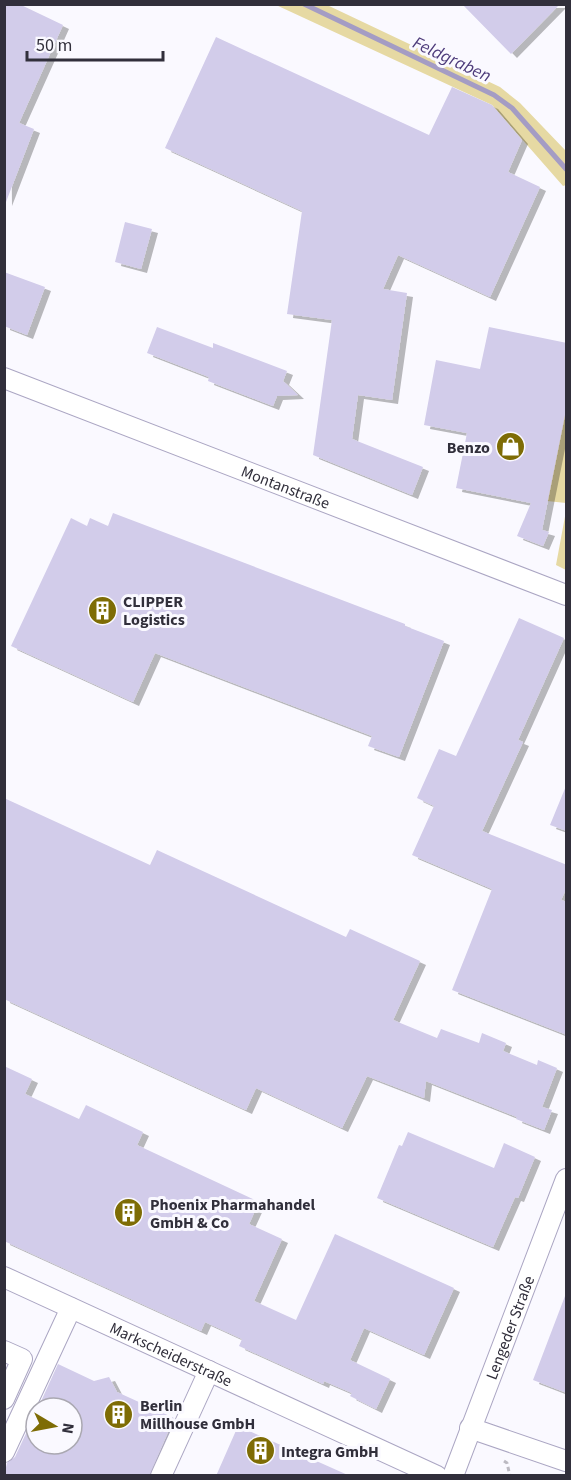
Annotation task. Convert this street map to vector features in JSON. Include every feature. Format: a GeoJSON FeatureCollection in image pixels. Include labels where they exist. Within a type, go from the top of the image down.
{"type":"FeatureCollection","features":[{"type":"Feature","properties":{"kind":"street","name":"Montanstraße"},"geometry":{"type":"LineString","coordinates":[[4,378],[567,595]]}},
{"type":"Feature","properties":{"kind":"street","name":"Lengeder Straße"},"geometry":{"type":"LineString","coordinates":[[453,1476],[567,1179]]}},
{"type":"Feature","properties":{"kind":"street","name":"Markscheiderstraße"},"geometry":{"type":"LineString","coordinates":[[4,1277],[437,1476]]}},
{"type":"Feature","properties":{"kind":"street"},"geometry":{"type":"LineString","coordinates":[[4,1452],[71,1308]]}},
{"type":"Feature","properties":{"kind":"street"},"geometry":{"type":"LineString","coordinates":[[4,1351],[22,1359],[4,1399]]}},
{"type":"Feature","properties":{"kind":"street"},"geometry":{"type":"LineString","coordinates":[[161,1476],[209,1371]]}},
{"type":"Feature","properties":{"kind":"street"},"geometry":{"type":"LineString","coordinates":[[471,1428],[567,1461]]}},
{"type":"Feature","properties":{"kind":"path"},"geometry":{"type":"LineString","coordinates":[[498,1459],[507,1462],[510,1476]]}},
{"type":"Feature","properties":{"kind":"shaded area"},"geometry":{"type":"Polygon","coordinates":[[[276,5],[327,5],[500,87],[520,103],[566,151],[566,185],[563,186],[492,105],[276,5]]]}},
{"type":"Feature","properties":{"kind":"shaded area"},"geometry":{"type":"Polygon","coordinates":[[[566,405],[566,503],[547,501],[566,405]]]}},
{"type":"Feature","properties":{"kind":"shaded area"},"geometry":{"type":"Polygon","coordinates":[[[566,511],[566,570],[556,565],[566,511]]]}},
{"type":"Feature","properties":{"kind":"building"},"geometry":{"type":"Polygon","coordinates":[[[4,4],[19,4],[63,25],[19,123],[34,129],[6,202],[4,4]]]}},
{"type":"Feature","properties":{"kind":"building"},"geometry":{"type":"Polygon","coordinates":[[[462,4],[560,4],[511,54],[462,4]]]}},
{"type":"Feature","properties":{"kind":"building"},"geometry":{"type":"Polygon","coordinates":[[[216,37],[429,135],[452,87],[492,105],[522,140],[508,172],[540,187],[490,297],[398,255],[383,289],[407,293],[392,400],[358,395],[352,439],[423,467],[412,495],[313,455],[332,320],[287,314],[302,211],[165,148],[216,37]]]}},
{"type":"Feature","properties":{"kind":"building"},"geometry":{"type":"Polygon","coordinates":[[[125,222],[152,229],[141,269],[115,262],[125,222]]]}},
{"type":"Feature","properties":{"kind":"building"},"geometry":{"type":"Polygon","coordinates":[[[4,272],[45,287],[27,335],[4,326],[4,272]]]}},
{"type":"Feature","properties":{"kind":"building"},"geometry":{"type":"Polygon","coordinates":[[[157,327],[213,348],[213,343],[287,371],[283,381],[298,395],[277,396],[273,406],[208,381],[209,377],[147,353],[157,327]]]}},
{"type":"Feature","properties":{"kind":"building","name":"Benzo"},"geometry":{"type":"Polygon","coordinates":[[[489,327],[567,343],[567,405],[542,530],[549,532],[543,546],[517,536],[531,503],[456,488],[467,433],[424,425],[436,360],[480,369],[489,327]]]}},
{"type":"Feature","properties":{"kind":"building"},"geometry":{"type":"Polygon","coordinates":[[[113,513],[444,641],[399,757],[368,746],[372,736],[155,653],[133,702],[11,646],[71,518],[87,526],[90,518],[108,526],[113,513]]]}},
{"type":"Feature","properties":{"kind":"building"},"geometry":{"type":"Polygon","coordinates":[[[519,618],[564,638],[518,740],[523,742],[482,831],[567,865],[567,887],[561,900],[567,902],[567,1035],[452,990],[492,889],[412,855],[434,806],[417,798],[439,749],[456,756],[519,618]]]}},
{"type":"Feature","properties":{"kind":"building"},"geometry":{"type":"Polygon","coordinates":[[[567,786],[567,831],[550,825],[567,786]]]}},
{"type":"Feature","properties":{"kind":"building"},"geometry":{"type":"Polygon","coordinates":[[[4,798],[150,865],[157,850],[346,937],[350,929],[420,961],[393,1020],[437,1038],[441,1029],[479,1043],[482,1033],[506,1043],[503,1051],[537,1065],[538,1060],[557,1068],[542,1107],[552,1110],[544,1130],[426,1081],[424,1098],[367,1076],[342,1128],[256,1088],[246,1110],[4,999],[4,798]]]}},
{"type":"Feature","properties":{"kind":"building","name":"Phoenix Pharmahandel GmbH & Co"},"geometry":{"type":"Polygon","coordinates":[[[4,1066],[32,1079],[25,1094],[79,1119],[86,1105],[143,1132],[137,1145],[259,1202],[249,1224],[282,1239],[254,1301],[296,1320],[335,1234],[454,1288],[424,1355],[364,1328],[350,1360],[390,1379],[376,1409],[350,1396],[352,1393],[324,1381],[323,1384],[239,1346],[242,1339],[205,1322],[201,1331],[4,1241],[4,1066]]]}},
{"type":"Feature","properties":{"kind":"building"},"geometry":{"type":"Polygon","coordinates":[[[408,1132],[494,1168],[504,1143],[535,1157],[518,1198],[515,1197],[493,1247],[377,1198],[399,1145],[402,1146],[408,1132]]]}},
{"type":"Feature","properties":{"kind":"building"},"geometry":{"type":"Polygon","coordinates":[[[565,1296],[567,1296],[567,1393],[533,1380],[565,1296]]]}},
{"type":"Feature","properties":{"kind":"building","name":"Berlin Millhouse GmbH"},"geometry":{"type":"Polygon","coordinates":[[[58,1364],[94,1381],[109,1377],[117,1392],[174,1418],[149,1476],[4,1476],[7,1463],[15,1457],[24,1438],[24,1456],[84,1456],[84,1396],[43,1396],[58,1364]]]}},
{"type":"Feature","properties":{"kind":"building","name":"Integra GmbH"},"geometry":{"type":"Polygon","coordinates":[[[238,1426],[350,1476],[216,1476],[238,1426]]]}},
{"type":"Feature","properties":{"kind":"waterway","name":"Feldgraben"},"geometry":{"type":"LineString","coordinates":[[304,4],[494,95],[512,108],[566,169]]}},
{"type":"Feature","properties":{"kind":"place","name":"Benzo"},"geometry":{"type":"Point","coordinates":[511,447]}},
{"type":"Feature","properties":{"kind":"place","name":"CLIPPER Logistics"},"geometry":{"type":"Point","coordinates":[102,610]}},
{"type":"Feature","properties":{"kind":"place","name":"Phoenix Pharmahandel GmbH & Co"},"geometry":{"type":"Point","coordinates":[129,1213]}},
{"type":"Feature","properties":{"kind":"place","name":"Berlin Millhouse GmbH"},"geometry":{"type":"Point","coordinates":[119,1414]}},
{"type":"Feature","properties":{"kind":"place","name":"Integra GmbH"},"geometry":{"type":"Point","coordinates":[260,1451]}}]}
